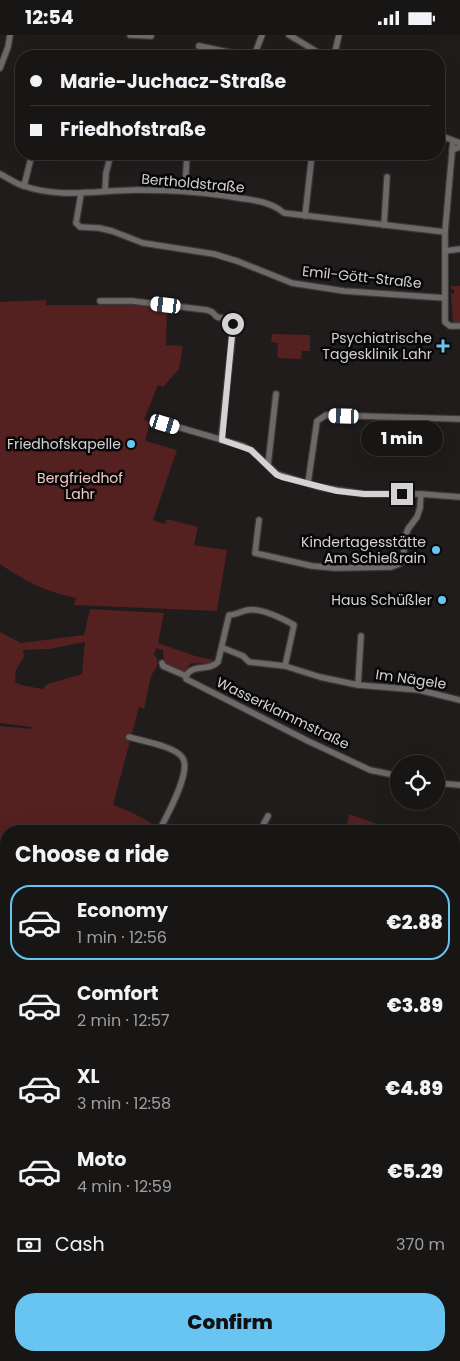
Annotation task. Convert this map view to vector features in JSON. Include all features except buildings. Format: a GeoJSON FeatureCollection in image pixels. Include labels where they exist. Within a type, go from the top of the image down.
{"type":"FeatureCollection","features":[{"type":"Feature","properties":{"kind":"street"},"geometry":{"type":"LineString","coordinates":[[0,68],[8,47],[10,35]]}},
{"type":"Feature","properties":{"kind":"street"},"geometry":{"type":"LineString","coordinates":[[130,35],[151,36]]}},
{"type":"Feature","properties":{"kind":"street"},"geometry":{"type":"LineString","coordinates":[[256,50],[262,35]]}},
{"type":"Feature","properties":{"kind":"street"},"geometry":{"type":"LineString","coordinates":[[289,35],[314,50]]}},
{"type":"Feature","properties":{"kind":"street"},"geometry":{"type":"LineString","coordinates":[[335,50],[339,35]]}},
{"type":"Feature","properties":{"kind":"street"},"geometry":{"type":"LineString","coordinates":[[199,46],[218,50]]}},
{"type":"Feature","properties":{"kind":"street"},"geometry":{"type":"LineString","coordinates":[[445,138],[460,143]]}},
{"type":"Feature","properties":{"kind":"street"},"geometry":{"type":"LineString","coordinates":[[453,141],[445,232],[445,322],[450,326],[460,326]]}},
{"type":"Feature","properties":{"kind":"street"},"geometry":{"type":"LineString","coordinates":[[452,150],[460,147]]}},
{"type":"Feature","properties":{"kind":"street"},"geometry":{"type":"LineString","coordinates":[[24,186],[30,160]]}},
{"type":"Feature","properties":{"kind":"street"},"geometry":{"type":"LineString","coordinates":[[105,191],[109,160]]}},
{"type":"Feature","properties":{"kind":"street"},"geometry":{"type":"LineString","coordinates":[[185,191],[187,160]]}},
{"type":"Feature","properties":{"kind":"street"},"geometry":{"type":"LineString","coordinates":[[305,216],[311,160]]}},
{"type":"Feature","properties":{"kind":"street","name":"Bertholdstraße"},"geometry":{"type":"LineString","coordinates":[[0,174],[24,186],[51,191],[81,194],[105,191],[185,191],[249,199],[276,206],[284,213],[445,232]]}},
{"type":"Feature","properties":{"kind":"street"},"geometry":{"type":"LineString","coordinates":[[384,225],[387,177]]}},
{"type":"Feature","properties":{"kind":"street","name":"Emil-Gött-Straße"},"geometry":{"type":"LineString","coordinates":[[81,194],[76,223],[80,227],[112,231],[144,243],[214,254],[292,283],[344,291],[445,298]]}},
{"type":"Feature","properties":{"kind":"street"},"geometry":{"type":"LineString","coordinates":[[445,251],[460,249]]}},
{"type":"Feature","properties":{"kind":"street"},"geometry":{"type":"LineString","coordinates":[[100,301],[132,301],[207,311],[212,312],[217,317],[231,320],[233,330],[222,440]]}},
{"type":"Feature","properties":{"kind":"street"},"geometry":{"type":"LineString","coordinates":[[268,465],[276,394]]}},
{"type":"Feature","properties":{"kind":"street"},"geometry":{"type":"LineString","coordinates":[[308,483],[317,421],[326,415],[460,419]]}},
{"type":"Feature","properties":{"kind":"street"},"geometry":{"type":"LineString","coordinates":[[154,420],[251,450],[277,475],[337,491],[364,494],[421,494],[460,497]]}},
{"type":"Feature","properties":{"kind":"street"},"geometry":{"type":"LineString","coordinates":[[259,520],[255,553],[312,566],[335,568],[391,567],[399,565],[404,561],[405,537],[408,529],[418,517],[421,494]]}},
{"type":"Feature","properties":{"kind":"street"},"geometry":{"type":"LineString","coordinates":[[186,676],[191,669],[209,669],[214,667],[223,648],[229,615],[250,610],[276,616],[294,625],[285,666]]}},
{"type":"Feature","properties":{"kind":"street","name":"Im Nägele"},"geometry":{"type":"LineString","coordinates":[[358,685],[361,636]]}},
{"type":"Feature","properties":{"kind":"street","name":"Im Nägele"},"geometry":{"type":"LineString","coordinates":[[223,648],[243,656],[249,662],[256,664],[285,666],[320,677],[358,685],[419,690],[460,700]]}},
{"type":"Feature","properties":{"kind":"street","name":"Wasserklammstraße"},"geometry":{"type":"LineString","coordinates":[[162,663],[163,666],[186,676],[188,680],[308,741],[370,769],[390,775]]}},
{"type":"Feature","properties":{"kind":"street"},"geometry":{"type":"LineString","coordinates":[[128,737],[174,750],[182,755],[186,769],[183,780],[162,825]]}},
{"type":"Feature","properties":{"kind":"street"},"geometry":{"type":"LineString","coordinates":[[445,784],[460,785]]}},
{"type":"Feature","properties":{"kind":"street"},"geometry":{"type":"LineString","coordinates":[[263,825],[268,816]]}},
{"type":"Feature","properties":{"kind":"green space"},"geometry":{"type":"Polygon","coordinates":[[[451,286],[460,286],[460,322],[453,322],[451,294],[454,293],[454,290],[451,289],[451,286]]]}},
{"type":"Feature","properties":{"kind":"green space","name":"Bergfriedhof Lahr"},"geometry":{"type":"Polygon","coordinates":[[[46,300],[46,305],[133,305],[167,309],[166,345],[183,346],[179,369],[163,387],[158,385],[144,420],[150,422],[145,441],[177,450],[153,520],[165,524],[167,519],[198,527],[194,545],[227,550],[217,611],[74,605],[76,598],[36,585],[0,564],[0,302],[46,300]]]}},
{"type":"Feature","properties":{"kind":"green space"},"geometry":{"type":"Polygon","coordinates":[[[272,334],[310,335],[310,351],[302,351],[301,359],[279,358],[277,355],[278,343],[271,342],[272,334]]]}},
{"type":"Feature","properties":{"kind":"green space"},"geometry":{"type":"Polygon","coordinates":[[[90,609],[164,613],[158,643],[195,656],[217,661],[211,664],[191,663],[184,672],[164,663],[163,650],[156,648],[154,655],[157,658],[157,666],[151,676],[144,709],[139,707],[113,805],[131,812],[152,825],[0,825],[0,726],[31,729],[32,727],[0,723],[0,632],[21,643],[84,635],[90,609]],[[85,642],[49,649],[23,650],[24,657],[16,670],[15,682],[42,689],[48,684],[82,674],[85,642]]]}},
{"type":"Feature","properties":{"kind":"green space"},"geometry":{"type":"Polygon","coordinates":[[[349,814],[379,825],[347,825],[349,814]]]}},
{"type":"Feature","properties":{"kind":"place","name":"Psychiatrische Tagesklinik Lahr"},"geometry":{"type":"Point","coordinates":[443,346]}},
{"type":"Feature","properties":{"kind":"place","name":"Friedhofskapelle"},"geometry":{"type":"Point","coordinates":[131,444]}},
{"type":"Feature","properties":{"kind":"place","name":"Kindertagesstätte Am Schießrain"},"geometry":{"type":"Point","coordinates":[436,550]}},
{"type":"Feature","properties":{"kind":"place","name":"Haus Schüßler"},"geometry":{"type":"Point","coordinates":[442,600]}},
{"type":"Feature","properties":{"kind":"route"},"geometry":{"type":"LineString","coordinates":[[233,324],[222,440],[251,450],[277,475],[282,477],[337,491],[364,494],[402,494]]}}]}
